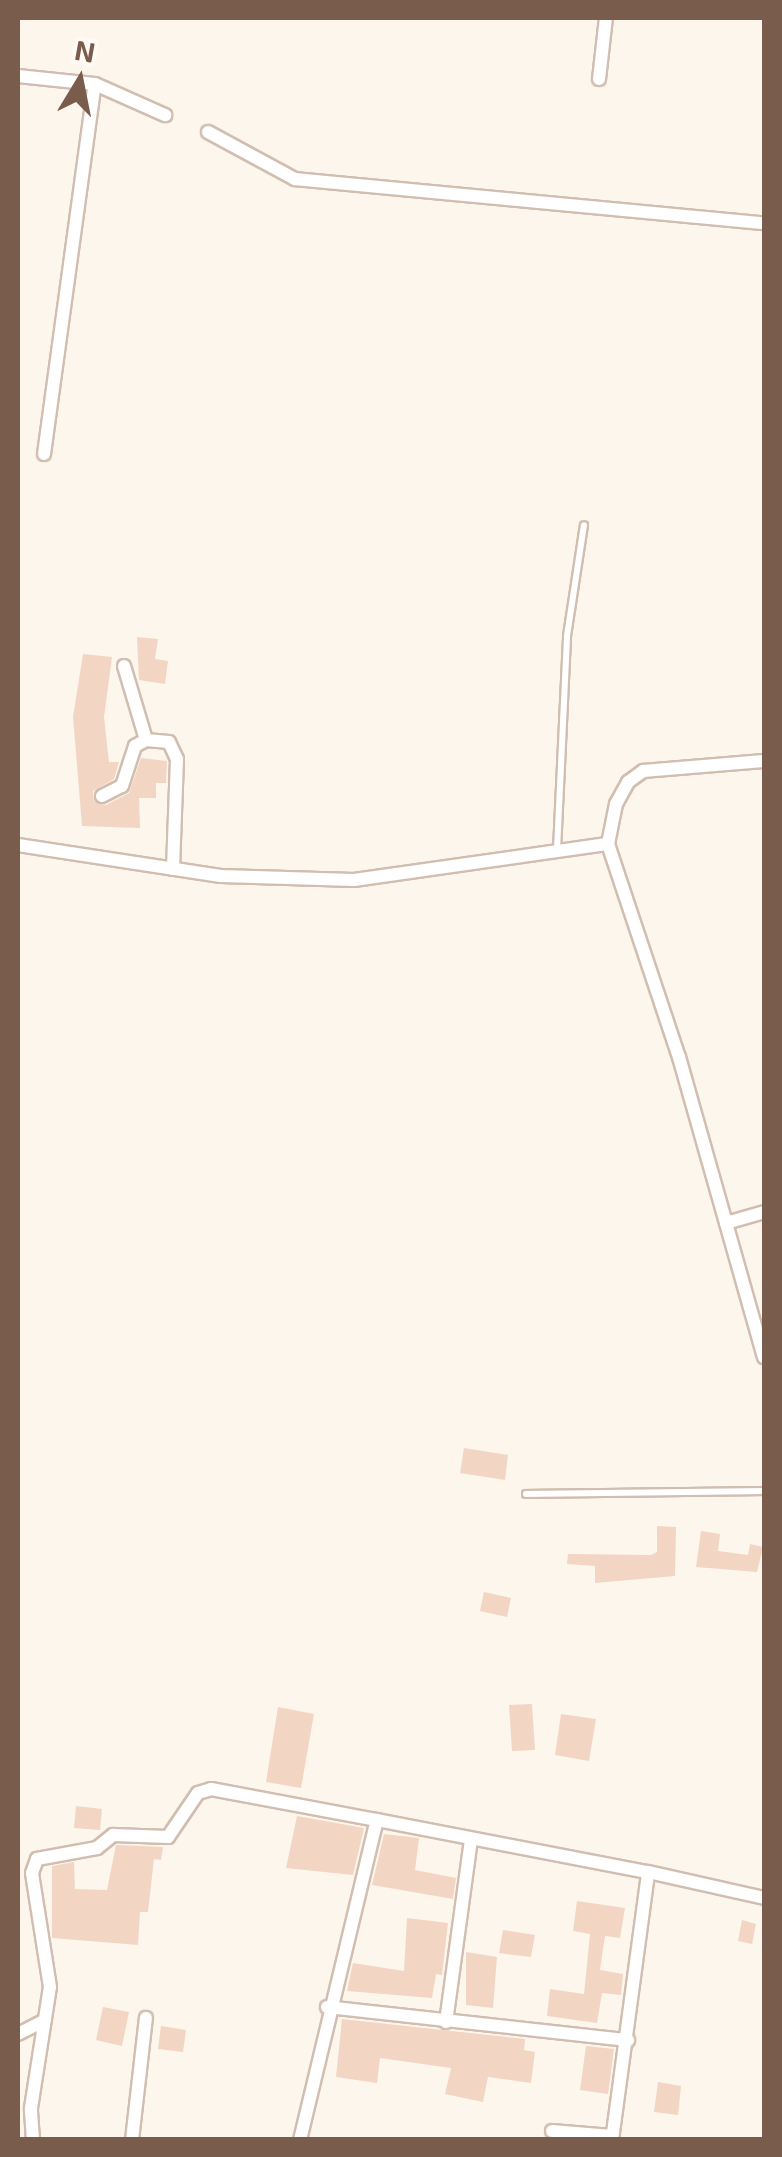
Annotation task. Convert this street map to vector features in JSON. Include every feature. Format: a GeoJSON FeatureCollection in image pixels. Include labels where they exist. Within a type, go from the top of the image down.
{"type":"FeatureCollection","features":[{"type":"Feature","properties":{"kind":"street"},"geometry":{"type":"LineString","coordinates":[[599,78],[606,18]]}},
{"type":"Feature","properties":{"kind":"street"},"geometry":{"type":"LineString","coordinates":[[18,76],[95,84],[165,114]]}},
{"type":"Feature","properties":{"kind":"street"},"geometry":{"type":"LineString","coordinates":[[44,454],[95,84]]}},
{"type":"Feature","properties":{"kind":"street"},"geometry":{"type":"LineString","coordinates":[[208,132],[295,179],[764,223]]}},
{"type":"Feature","properties":{"kind":"street"},"geometry":{"type":"LineString","coordinates":[[124,666],[146,740]]}},
{"type":"Feature","properties":{"kind":"street"},"geometry":{"type":"LineString","coordinates":[[102,796],[122,786],[128,754],[146,740],[169,742],[177,759],[173,869]]}},
{"type":"Feature","properties":{"kind":"street"},"geometry":{"type":"LineString","coordinates":[[764,761],[644,772],[628,782],[616,804],[608,844],[764,1357]]}},
{"type":"Feature","properties":{"kind":"street"},"geometry":{"type":"LineString","coordinates":[[18,844],[173,869],[354,880],[608,844]]}},
{"type":"Feature","properties":{"kind":"street"},"geometry":{"type":"LineString","coordinates":[[726,1222],[764,1212]]}},
{"type":"Feature","properties":{"kind":"street"},"geometry":{"type":"LineString","coordinates":[[34,2140],[31,2108],[50,1987],[32,1872],[48,1852],[97,1848],[113,1835],[168,1837],[198,1794],[211,1789],[648,1872],[764,1898]]}},
{"type":"Feature","properties":{"kind":"street"},"geometry":{"type":"LineString","coordinates":[[300,2140],[327,2007],[377,1820]]}},
{"type":"Feature","properties":{"kind":"street"},"geometry":{"type":"LineString","coordinates":[[446,2022],[471,1839]]}},
{"type":"Feature","properties":{"kind":"street"},"geometry":{"type":"LineString","coordinates":[[552,2132],[612,2138],[648,1872]]}},
{"type":"Feature","properties":{"kind":"street"},"geometry":{"type":"LineString","coordinates":[[327,2007],[628,2040]]}},
{"type":"Feature","properties":{"kind":"street"},"geometry":{"type":"LineString","coordinates":[[132,2140],[146,2018]]}},
{"type":"Feature","properties":{"kind":"street"},"geometry":{"type":"LineString","coordinates":[[18,2034],[45,2020]]}},
{"type":"Feature","properties":{"kind":"lane"},"geometry":{"type":"LineString","coordinates":[[557,851],[567,636],[584,525]]}},
{"type":"Feature","properties":{"kind":"lane"},"geometry":{"type":"LineString","coordinates":[[526,1494],[764,1492]]}},
{"type":"Feature","properties":{"kind":"building"},"geometry":{"type":"Polygon","coordinates":[[[137,637],[158,639],[155,659],[168,661],[165,684],[139,680],[137,637]]]}},
{"type":"Feature","properties":{"kind":"building"},"geometry":{"type":"Polygon","coordinates":[[[83,654],[112,657],[104,717],[109,762],[119,762],[114,779],[93,791],[94,801],[106,805],[129,793],[141,758],[167,761],[166,783],[156,783],[156,798],[139,798],[140,828],[82,826],[73,717],[83,654]]]}},
{"type":"Feature","properties":{"kind":"building"},"geometry":{"type":"Polygon","coordinates":[[[464,1448],[508,1455],[505,1480],[460,1473],[464,1448]]]}},
{"type":"Feature","properties":{"kind":"building"},"geometry":{"type":"Polygon","coordinates":[[[657,1526],[676,1527],[675,1576],[595,1583],[595,1566],[567,1564],[568,1554],[651,1555],[657,1552],[657,1526]]]}},
{"type":"Feature","properties":{"kind":"building"},"geometry":{"type":"Polygon","coordinates":[[[701,1531],[720,1534],[718,1551],[748,1555],[750,1544],[763,1547],[757,1572],[696,1567],[701,1531]]]}},
{"type":"Feature","properties":{"kind":"building"},"geometry":{"type":"Polygon","coordinates":[[[484,1592],[511,1598],[507,1617],[480,1611],[484,1592]]]}},
{"type":"Feature","properties":{"kind":"building"},"geometry":{"type":"Polygon","coordinates":[[[532,1704],[535,1750],[512,1751],[509,1705],[532,1704]]]}},
{"type":"Feature","properties":{"kind":"building"},"geometry":{"type":"Polygon","coordinates":[[[278,1707],[314,1714],[301,1788],[266,1782],[278,1707]]]}},
{"type":"Feature","properties":{"kind":"building"},"geometry":{"type":"Polygon","coordinates":[[[561,1714],[596,1719],[589,1761],[555,1755],[561,1714]]]}},
{"type":"Feature","properties":{"kind":"building"},"geometry":{"type":"Polygon","coordinates":[[[76,1806],[102,1809],[100,1830],[74,1828],[76,1806]]]}},
{"type":"Feature","properties":{"kind":"building"},"geometry":{"type":"Polygon","coordinates":[[[297,1816],[364,1828],[353,1875],[286,1868],[297,1816]]]}},
{"type":"Feature","properties":{"kind":"building"},"geometry":{"type":"Polygon","coordinates":[[[384,1834],[419,1838],[415,1870],[456,1878],[453,1899],[372,1885],[384,1834]]]}},
{"type":"Feature","properties":{"kind":"building"},"geometry":{"type":"Polygon","coordinates":[[[116,1845],[163,1847],[161,1860],[154,1859],[148,1912],[140,1912],[138,1945],[52,1938],[52,1866],[74,1862],[75,1889],[107,1890],[116,1845]]]}},
{"type":"Feature","properties":{"kind":"building"},"geometry":{"type":"Polygon","coordinates":[[[577,1901],[625,1908],[620,1938],[605,1936],[600,1970],[623,1974],[621,1995],[602,1993],[597,2023],[547,2016],[550,1989],[584,1994],[590,1934],[573,1931],[577,1901]]]}},
{"type":"Feature","properties":{"kind":"building"},"geometry":{"type":"Polygon","coordinates":[[[407,1918],[448,1923],[442,1975],[436,1974],[432,1998],[347,1991],[353,1963],[404,1971],[407,1918]]]}},
{"type":"Feature","properties":{"kind":"building"},"geometry":{"type":"Polygon","coordinates":[[[742,1920],[756,1924],[752,1944],[738,1941],[742,1920]]]}},
{"type":"Feature","properties":{"kind":"building"},"geometry":{"type":"Polygon","coordinates":[[[503,1930],[535,1935],[531,1957],[499,1953],[503,1930]]]}},
{"type":"Feature","properties":{"kind":"building"},"geometry":{"type":"Polygon","coordinates":[[[466,1952],[497,1957],[493,2008],[466,2005],[466,1952]]]}},
{"type":"Feature","properties":{"kind":"building"},"geometry":{"type":"Polygon","coordinates":[[[103,2007],[129,2012],[122,2046],[96,2040],[103,2007]]]}},
{"type":"Feature","properties":{"kind":"building"},"geometry":{"type":"Polygon","coordinates":[[[342,2019],[525,2039],[524,2050],[535,2052],[531,2083],[488,2077],[483,2102],[445,2094],[451,2068],[380,2058],[377,2083],[336,2077],[342,2019]]]}},
{"type":"Feature","properties":{"kind":"building"},"geometry":{"type":"Polygon","coordinates":[[[161,2026],[186,2030],[183,2052],[158,2049],[161,2026]]]}},
{"type":"Feature","properties":{"kind":"building"},"geometry":{"type":"Polygon","coordinates":[[[586,2046],[614,2049],[608,2094],[580,2090],[586,2046]]]}},
{"type":"Feature","properties":{"kind":"building"},"geometry":{"type":"Polygon","coordinates":[[[658,2082],[681,2086],[678,2115],[654,2112],[658,2082]]]}}]}
